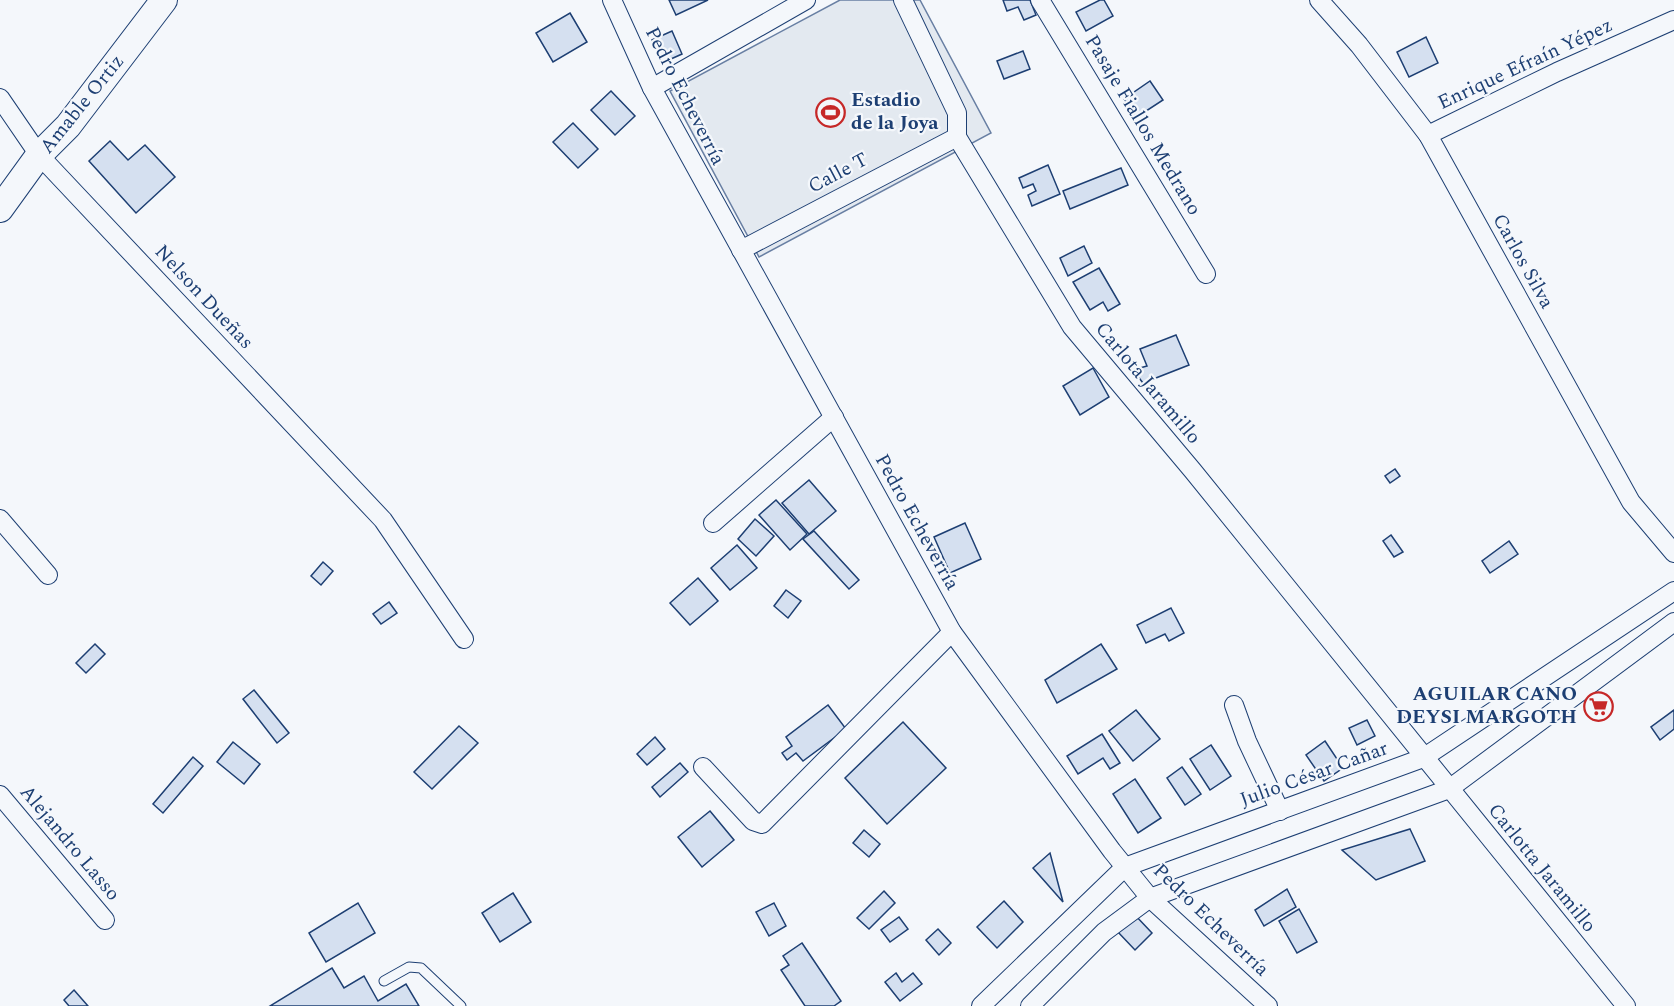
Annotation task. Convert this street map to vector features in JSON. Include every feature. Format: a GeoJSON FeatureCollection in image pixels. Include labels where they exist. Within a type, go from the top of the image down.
{"type":"FeatureCollection","features":[{"type":"Feature","properties":{"kind":"street","name":"Amable Ortiz"},"geometry":{"type":"LineString","coordinates":[[0,209],[39,155],[68,126],[164,0]]}},
{"type":"Feature","properties":{"kind":"street","name":"Pedro Echeverría"},"geometry":{"type":"LineString","coordinates":[[612,0],[652,88],[952,632],[1150,898],[1268,1006]]}},
{"type":"Feature","properties":{"kind":"street"},"geometry":{"type":"LineString","coordinates":[[652,88],[806,0]]}},
{"type":"Feature","properties":{"kind":"street","name":"Carlota Jaramillo"},"geometry":{"type":"LineString","coordinates":[[903,0],[957,113],[957,137],[1072,327],[1193,471],[1423,758]]}},
{"type":"Feature","properties":{"kind":"street","name":"Pasaje Fiallos Medrano"},"geometry":{"type":"LineString","coordinates":[[1040,0],[1206,274]]}},
{"type":"Feature","properties":{"kind":"street","name":"Carlos Silva"},"geometry":{"type":"LineString","coordinates":[[1319,0],[1359,45],[1428,135],[1631,502],[1674,553]]}},
{"type":"Feature","properties":{"kind":"street","name":"Enrique Efraín Yépez"},"geometry":{"type":"LineString","coordinates":[[1428,135],[1557,72],[1674,20]]}},
{"type":"Feature","properties":{"kind":"street","name":"Nelson Dueñas"},"geometry":{"type":"LineString","coordinates":[[0,98],[39,155],[383,520],[464,639]]}},
{"type":"Feature","properties":{"kind":"street","name":"Calle T"},"geometry":{"type":"LineString","coordinates":[[741,250],[957,137]]}},
{"type":"Feature","properties":{"kind":"street"},"geometry":{"type":"LineString","coordinates":[[713,523],[834,417]]}},
{"type":"Feature","properties":{"kind":"street"},"geometry":{"type":"LineString","coordinates":[[0,519],[48,575]]}},
{"type":"Feature","properties":{"kind":"street","name":"Julio César Cañar"},"geometry":{"type":"LineString","coordinates":[[981,1006],[1125,867],[1423,758],[1674,591]]}},
{"type":"Feature","properties":{"kind":"street"},"geometry":{"type":"LineString","coordinates":[[1030,1006],[1104,932],[1150,898],[1449,789],[1674,622]]}},
{"type":"Feature","properties":{"kind":"street"},"geometry":{"type":"LineString","coordinates":[[703,767],[753,821],[762,824],[952,632]]}},
{"type":"Feature","properties":{"kind":"street"},"geometry":{"type":"LineString","coordinates":[[1234,705],[1247,741],[1281,811]]}},
{"type":"Feature","properties":{"kind":"street","name":"Carlotta Jaramillo"},"geometry":{"type":"LineString","coordinates":[[1423,758],[1626,1006]]}},
{"type":"Feature","properties":{"kind":"street","name":"Alejandro Lasso"},"geometry":{"type":"LineString","coordinates":[[0,795],[105,920]]}},
{"type":"Feature","properties":{"kind":"lane"},"geometry":{"type":"LineString","coordinates":[[384,981],[409,967],[420,968],[460,1006]]}},
{"type":"Feature","properties":{"kind":"shaded area","name":"Estadio de la Joya"},"geometry":{"type":"Polygon","coordinates":[[[840,0],[920,0],[991,133],[759,257],[670,91],[840,0]]]}},
{"type":"Feature","properties":{"kind":"building"},"geometry":{"type":"Polygon","coordinates":[[[669,0],[708,0],[676,15],[669,0]]]}},
{"type":"Feature","properties":{"kind":"building"},"geometry":{"type":"Polygon","coordinates":[[[1003,0],[1030,0],[1036,15],[1024,20],[1018,7],[1007,11],[1003,0]]]}},
{"type":"Feature","properties":{"kind":"building"},"geometry":{"type":"Polygon","coordinates":[[[1104,0],[1113,16],[1086,31],[1076,12],[1104,0]]]}},
{"type":"Feature","properties":{"kind":"building"},"geometry":{"type":"Polygon","coordinates":[[[570,13],[587,42],[553,62],[536,33],[570,13]]]}},
{"type":"Feature","properties":{"kind":"building"},"geometry":{"type":"Polygon","coordinates":[[[672,31],[682,54],[662,63],[652,40],[672,31]]]}},
{"type":"Feature","properties":{"kind":"building"},"geometry":{"type":"Polygon","coordinates":[[[1426,37],[1438,63],[1409,77],[1397,52],[1426,37]]]}},
{"type":"Feature","properties":{"kind":"building"},"geometry":{"type":"Polygon","coordinates":[[[1023,51],[1030,69],[1004,79],[997,61],[1023,51]]]}},
{"type":"Feature","properties":{"kind":"building"},"geometry":{"type":"Polygon","coordinates":[[[1150,81],[1163,100],[1137,117],[1124,99],[1150,81]]]}},
{"type":"Feature","properties":{"kind":"building"},"geometry":{"type":"Polygon","coordinates":[[[611,91],[635,116],[615,135],[591,110],[611,91]]]}},
{"type":"Feature","properties":{"kind":"building"},"geometry":{"type":"Polygon","coordinates":[[[573,123],[598,149],[578,168],[553,142],[573,123]]]}},
{"type":"Feature","properties":{"kind":"building"},"geometry":{"type":"Polygon","coordinates":[[[110,141],[128,160],[145,145],[175,177],[136,213],[89,161],[110,141]]]}},
{"type":"Feature","properties":{"kind":"building"},"geometry":{"type":"Polygon","coordinates":[[[1048,165],[1060,194],[1032,206],[1028,195],[1036,191],[1033,184],[1023,188],[1019,178],[1048,165]]]}},
{"type":"Feature","properties":{"kind":"building"},"geometry":{"type":"Polygon","coordinates":[[[1121,168],[1128,185],[1070,209],[1063,191],[1121,168]]]}},
{"type":"Feature","properties":{"kind":"building"},"geometry":{"type":"Polygon","coordinates":[[[1084,246],[1092,263],[1068,276],[1060,258],[1084,246]]]}},
{"type":"Feature","properties":{"kind":"building"},"geometry":{"type":"Polygon","coordinates":[[[1099,268],[1120,304],[1108,311],[1103,302],[1090,310],[1073,282],[1099,268]]]}},
{"type":"Feature","properties":{"kind":"building"},"geometry":{"type":"Polygon","coordinates":[[[1176,335],[1189,365],[1143,383],[1133,370],[1147,366],[1140,349],[1176,335]]]}},
{"type":"Feature","properties":{"kind":"building"},"geometry":{"type":"Polygon","coordinates":[[[1093,368],[1109,397],[1080,415],[1063,386],[1093,368]]]}},
{"type":"Feature","properties":{"kind":"building"},"geometry":{"type":"Polygon","coordinates":[[[1395,469],[1400,476],[1390,483],[1385,476],[1395,469]]]}},
{"type":"Feature","properties":{"kind":"building"},"geometry":{"type":"Polygon","coordinates":[[[809,480],[836,511],[809,534],[782,503],[809,480]]]}},
{"type":"Feature","properties":{"kind":"building"},"geometry":{"type":"Polygon","coordinates":[[[776,500],[807,534],[790,550],[759,515],[776,500]]]}},
{"type":"Feature","properties":{"kind":"building"},"geometry":{"type":"Polygon","coordinates":[[[755,519],[774,536],[756,556],[738,539],[755,519]]]}},
{"type":"Feature","properties":{"kind":"building"},"geometry":{"type":"Polygon","coordinates":[[[965,523],[981,559],[950,573],[934,537],[965,523]]]}},
{"type":"Feature","properties":{"kind":"building"},"geometry":{"type":"Polygon","coordinates":[[[814,531],[859,580],[849,589],[803,539],[814,531]]]}},
{"type":"Feature","properties":{"kind":"building"},"geometry":{"type":"Polygon","coordinates":[[[1391,535],[1403,552],[1394,557],[1383,541],[1391,535]]]}},
{"type":"Feature","properties":{"kind":"building"},"geometry":{"type":"Polygon","coordinates":[[[1509,541],[1518,554],[1490,573],[1482,561],[1509,541]]]}},
{"type":"Feature","properties":{"kind":"building"},"geometry":{"type":"Polygon","coordinates":[[[737,545],[757,568],[730,590],[711,568],[737,545]]]}},
{"type":"Feature","properties":{"kind":"building"},"geometry":{"type":"Polygon","coordinates":[[[323,562],[333,571],[321,585],[311,576],[323,562]]]}},
{"type":"Feature","properties":{"kind":"building"},"geometry":{"type":"Polygon","coordinates":[[[698,578],[718,601],[690,625],[670,603],[698,578]]]}},
{"type":"Feature","properties":{"kind":"building"},"geometry":{"type":"Polygon","coordinates":[[[786,590],[801,601],[788,618],[774,606],[786,590]]]}},
{"type":"Feature","properties":{"kind":"building"},"geometry":{"type":"Polygon","coordinates":[[[389,602],[397,613],[381,624],[373,614],[389,602]]]}},
{"type":"Feature","properties":{"kind":"building"},"geometry":{"type":"Polygon","coordinates":[[[1171,608],[1184,633],[1169,641],[1165,634],[1146,643],[1137,625],[1171,608]]]}},
{"type":"Feature","properties":{"kind":"building"},"geometry":{"type":"Polygon","coordinates":[[[95,644],[105,654],[86,673],[76,663],[95,644]]]}},
{"type":"Feature","properties":{"kind":"building"},"geometry":{"type":"Polygon","coordinates":[[[1101,644],[1117,669],[1057,703],[1045,680],[1101,644]]]}},
{"type":"Feature","properties":{"kind":"building"},"geometry":{"type":"Polygon","coordinates":[[[254,690],[289,733],[277,743],[243,699],[254,690]]]}},
{"type":"Feature","properties":{"kind":"building"},"geometry":{"type":"Polygon","coordinates":[[[828,705],[846,729],[803,761],[796,753],[787,760],[782,753],[792,746],[786,737],[828,705]]]}},
{"type":"Feature","properties":{"kind":"building"},"geometry":{"type":"Polygon","coordinates":[[[1136,710],[1160,739],[1133,761],[1109,731],[1136,710]]]}},
{"type":"Feature","properties":{"kind":"building"},"geometry":{"type":"Polygon","coordinates":[[[1674,710],[1674,729],[1660,740],[1651,727],[1674,710]]]}},
{"type":"Feature","properties":{"kind":"building"},"geometry":{"type":"Polygon","coordinates":[[[1367,720],[1375,736],[1357,745],[1349,728],[1367,720]]]}},
{"type":"Feature","properties":{"kind":"building"},"geometry":{"type":"Polygon","coordinates":[[[903,722],[946,768],[887,824],[845,778],[903,722]]]}},
{"type":"Feature","properties":{"kind":"building"},"geometry":{"type":"Polygon","coordinates":[[[459,726],[478,743],[432,789],[414,772],[459,726]]]}},
{"type":"Feature","properties":{"kind":"building"},"geometry":{"type":"Polygon","coordinates":[[[1102,734],[1120,763],[1110,769],[1103,758],[1078,774],[1067,756],[1102,734]]]}},
{"type":"Feature","properties":{"kind":"building"},"geometry":{"type":"Polygon","coordinates":[[[655,737],[665,749],[647,765],[637,754],[655,737]]]}},
{"type":"Feature","properties":{"kind":"building"},"geometry":{"type":"Polygon","coordinates":[[[1325,741],[1343,768],[1324,781],[1306,755],[1325,741]]]}},
{"type":"Feature","properties":{"kind":"building"},"geometry":{"type":"Polygon","coordinates":[[[233,742],[260,764],[244,784],[217,762],[233,742]]]}},
{"type":"Feature","properties":{"kind":"building"},"geometry":{"type":"Polygon","coordinates":[[[1211,745],[1231,776],[1210,790],[1190,759],[1211,745]]]}},
{"type":"Feature","properties":{"kind":"building"},"geometry":{"type":"Polygon","coordinates":[[[193,757],[203,766],[163,813],[153,804],[193,757]]]}},
{"type":"Feature","properties":{"kind":"building"},"geometry":{"type":"Polygon","coordinates":[[[680,763],[688,772],[660,797],[652,787],[680,763]]]}},
{"type":"Feature","properties":{"kind":"building"},"geometry":{"type":"Polygon","coordinates":[[[1182,767],[1201,794],[1185,805],[1167,778],[1182,767]]]}},
{"type":"Feature","properties":{"kind":"building"},"geometry":{"type":"Polygon","coordinates":[[[1135,779],[1161,818],[1138,833],[1113,794],[1135,779]]]}},
{"type":"Feature","properties":{"kind":"building"},"geometry":{"type":"Polygon","coordinates":[[[710,811],[734,840],[702,867],[678,837],[710,811]]]}},
{"type":"Feature","properties":{"kind":"building"},"geometry":{"type":"Polygon","coordinates":[[[1410,829],[1425,861],[1376,880],[1342,850],[1410,829]]]}},
{"type":"Feature","properties":{"kind":"building"},"geometry":{"type":"Polygon","coordinates":[[[864,830],[880,844],[869,857],[853,843],[864,830]]]}},
{"type":"Feature","properties":{"kind":"building"},"geometry":{"type":"Polygon","coordinates":[[[1050,853],[1063,902],[1033,868],[1050,853]]]}},
{"type":"Feature","properties":{"kind":"building"},"geometry":{"type":"Polygon","coordinates":[[[1287,889],[1296,907],[1264,926],[1255,910],[1287,889]]]}},
{"type":"Feature","properties":{"kind":"building"},"geometry":{"type":"Polygon","coordinates":[[[884,891],[895,903],[869,929],[857,918],[884,891]]]}},
{"type":"Feature","properties":{"kind":"building"},"geometry":{"type":"Polygon","coordinates":[[[513,893],[531,922],[500,942],[482,913],[513,893]]]}},
{"type":"Feature","properties":{"kind":"building"},"geometry":{"type":"Polygon","coordinates":[[[1004,901],[1023,922],[997,948],[977,927],[1004,901]]]}},
{"type":"Feature","properties":{"kind":"building"},"geometry":{"type":"Polygon","coordinates":[[[358,903],[375,933],[326,962],[309,933],[358,903]]]}},
{"type":"Feature","properties":{"kind":"building"},"geometry":{"type":"Polygon","coordinates":[[[774,903],[786,926],[769,936],[756,912],[774,903]]]}},
{"type":"Feature","properties":{"kind":"building"},"geometry":{"type":"Polygon","coordinates":[[[1299,909],[1317,942],[1297,953],[1279,921],[1299,909]]]}},
{"type":"Feature","properties":{"kind":"building"},"geometry":{"type":"Polygon","coordinates":[[[1134,914],[1152,933],[1135,950],[1117,931],[1134,914]]]}},
{"type":"Feature","properties":{"kind":"building"},"geometry":{"type":"Polygon","coordinates":[[[899,917],[908,929],[890,942],[881,930],[899,917]]]}},
{"type":"Feature","properties":{"kind":"building"},"geometry":{"type":"Polygon","coordinates":[[[938,929],[951,943],[939,955],[926,940],[938,929]]]}},
{"type":"Feature","properties":{"kind":"building"},"geometry":{"type":"Polygon","coordinates":[[[802,943],[841,1001],[834,1006],[805,1006],[781,970],[789,965],[783,956],[802,943]]]}},
{"type":"Feature","properties":{"kind":"building"},"geometry":{"type":"Polygon","coordinates":[[[332,968],[344,988],[364,976],[378,1001],[406,984],[419,1006],[270,1006],[332,968]]]}},
{"type":"Feature","properties":{"kind":"building"},"geometry":{"type":"Polygon","coordinates":[[[896,973],[902,982],[913,973],[922,984],[900,1001],[885,982],[896,973]]]}},
{"type":"Feature","properties":{"kind":"building"},"geometry":{"type":"Polygon","coordinates":[[[74,990],[88,1006],[69,1006],[64,1000],[74,990]]]}},
{"type":"Feature","properties":{"kind":"place","name":"Estadio de la Joya"},"geometry":{"type":"Point","coordinates":[830,112]}},
{"type":"Feature","properties":{"kind":"place","name":"AGUILAR CANO DEYSI MARGOTH"},"geometry":{"type":"Point","coordinates":[1598,706]}}]}
